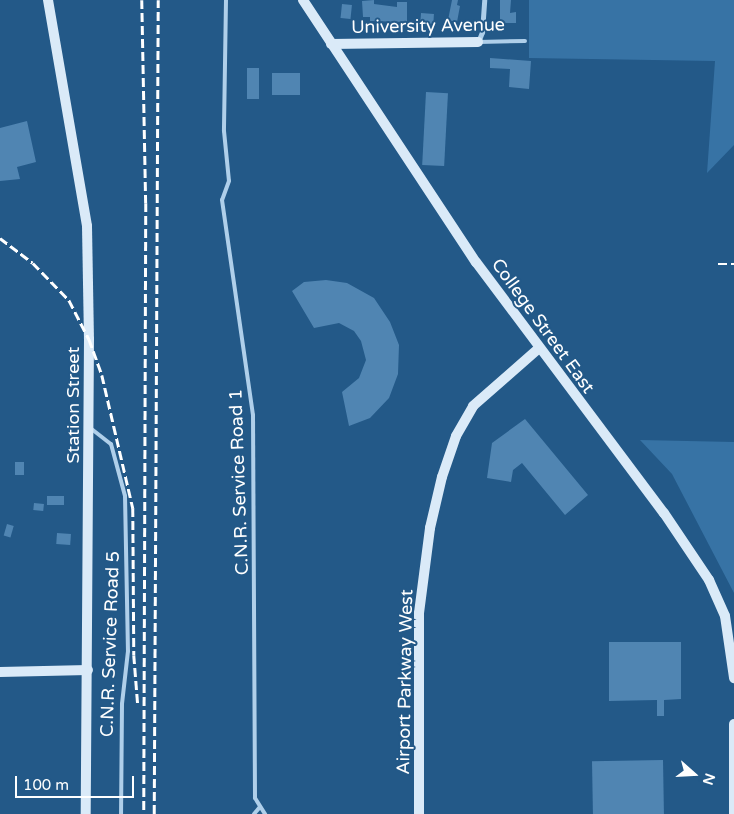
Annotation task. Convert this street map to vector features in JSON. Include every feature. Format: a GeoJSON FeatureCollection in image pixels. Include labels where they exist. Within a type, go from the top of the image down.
{"type":"FeatureCollection","features":[{"type":"Feature","properties":{"kind":"street","name":"Station Street"},"geometry":{"type":"LineString","coordinates":[[48,0],[87,226],[89,427],[86,814]]}},
{"type":"Feature","properties":{"kind":"street","name":"College Street East"},"geometry":{"type":"LineString","coordinates":[[303,0],[538,348],[664,513],[709,580],[725,616],[734,678]]}},
{"type":"Feature","properties":{"kind":"street"},"geometry":{"type":"LineString","coordinates":[[478,42],[484,0]]}},
{"type":"Feature","properties":{"kind":"street","name":"University Avenue"},"geometry":{"type":"LineString","coordinates":[[331,44],[478,42]]}},
{"type":"Feature","properties":{"kind":"street","name":"Airport Parkway West"},"geometry":{"type":"LineString","coordinates":[[419,814],[419,613],[430,528],[442,478],[456,436],[473,406],[538,348]]}},
{"type":"Feature","properties":{"kind":"street"},"geometry":{"type":"LineString","coordinates":[[0,672],[88,670]]}},
{"type":"Feature","properties":{"kind":"street"},"geometry":{"type":"LineString","coordinates":[[734,724],[734,814]]}},
{"type":"Feature","properties":{"kind":"lane","name":"C.N.R. Service Road 1"},"geometry":{"type":"LineString","coordinates":[[226,0],[224,131],[228,181],[222,200],[224,228],[254,415],[255,798],[259,808]]}},
{"type":"Feature","properties":{"kind":"lane","name":"University Avenue"},"geometry":{"type":"LineString","coordinates":[[478,42],[525,41]]}},
{"type":"Feature","properties":{"kind":"lane","name":"C.N.R. Service Road 5"},"geometry":{"type":"LineString","coordinates":[[89,427],[111,444],[125,496],[128,650],[122,704],[121,814]]}},
{"type":"Feature","properties":{"kind":"lane"},"geometry":{"type":"LineString","coordinates":[[254,814],[259,808],[265,814]]}},
{"type":"Feature","properties":{"kind":"shaded area"},"geometry":{"type":"Polygon","coordinates":[[[529,0],[734,0],[734,145],[707,173],[715,61],[529,58],[529,0]]]}},
{"type":"Feature","properties":{"kind":"shaded area"},"geometry":{"type":"Polygon","coordinates":[[[640,440],[734,442],[734,593],[672,474],[640,440]]]}},
{"type":"Feature","properties":{"kind":"building"},"geometry":{"type":"Polygon","coordinates":[[[374,0],[374,4],[397,7],[397,2],[407,2],[407,22],[370,21],[370,17],[363,17],[362,1],[374,0]]]}},
{"type":"Feature","properties":{"kind":"building"},"geometry":{"type":"Polygon","coordinates":[[[452,0],[458,0],[457,5],[460,6],[457,22],[448,20],[452,0]]]}},
{"type":"Feature","properties":{"kind":"building"},"geometry":{"type":"Polygon","coordinates":[[[500,0],[511,0],[510,13],[516,12],[516,23],[500,23],[500,0]]]}},
{"type":"Feature","properties":{"kind":"building"},"geometry":{"type":"Polygon","coordinates":[[[342,4],[352,5],[350,19],[341,18],[342,4]]]}},
{"type":"Feature","properties":{"kind":"building"},"geometry":{"type":"Polygon","coordinates":[[[421,13],[434,14],[433,26],[420,25],[421,13]]]}},
{"type":"Feature","properties":{"kind":"building"},"geometry":{"type":"Polygon","coordinates":[[[490,58],[531,61],[529,89],[509,87],[510,69],[490,68],[490,58]]]}},
{"type":"Feature","properties":{"kind":"building"},"geometry":{"type":"Polygon","coordinates":[[[247,68],[259,68],[259,99],[247,99],[247,68]]]}},
{"type":"Feature","properties":{"kind":"building"},"geometry":{"type":"Polygon","coordinates":[[[272,73],[300,73],[300,95],[272,95],[272,73]]]}},
{"type":"Feature","properties":{"kind":"building"},"geometry":{"type":"Polygon","coordinates":[[[426,92],[448,93],[444,166],[422,165],[426,92]]]}},
{"type":"Feature","properties":{"kind":"building"},"geometry":{"type":"Polygon","coordinates":[[[27,121],[36,162],[17,167],[20,179],[0,181],[0,128],[27,121]]]}},
{"type":"Feature","properties":{"kind":"building"},"geometry":{"type":"Polygon","coordinates":[[[326,280],[347,283],[374,298],[390,322],[399,345],[398,374],[389,398],[370,418],[349,426],[342,392],[359,378],[366,360],[361,341],[354,331],[339,323],[314,328],[292,291],[304,282],[326,280]]]}},
{"type":"Feature","properties":{"kind":"building"},"geometry":{"type":"Polygon","coordinates":[[[525,419],[588,495],[565,515],[522,463],[513,470],[511,482],[487,478],[492,443],[525,419]]]}},
{"type":"Feature","properties":{"kind":"building"},"geometry":{"type":"Polygon","coordinates":[[[15,462],[24,462],[24,475],[15,475],[15,462]]]}},
{"type":"Feature","properties":{"kind":"building"},"geometry":{"type":"Polygon","coordinates":[[[47,496],[64,496],[64,505],[47,505],[47,496]]]}},
{"type":"Feature","properties":{"kind":"building"},"geometry":{"type":"Polygon","coordinates":[[[34,503],[44,504],[43,511],[33,510],[34,503]]]}},
{"type":"Feature","properties":{"kind":"building"},"geometry":{"type":"Polygon","coordinates":[[[7,524],[14,526],[10,537],[4,536],[7,524]]]}},
{"type":"Feature","properties":{"kind":"building"},"geometry":{"type":"Polygon","coordinates":[[[57,533],[71,534],[70,545],[56,544],[57,533]]]}},
{"type":"Feature","properties":{"kind":"building"},"geometry":{"type":"Polygon","coordinates":[[[609,642],[681,642],[681,699],[664,700],[664,716],[657,716],[657,700],[609,701],[609,642]]]}},
{"type":"Feature","properties":{"kind":"building"},"geometry":{"type":"Polygon","coordinates":[[[663,760],[664,814],[593,814],[592,761],[663,760]]]}},
{"type":"Feature","properties":{"kind":"railway"},"geometry":{"type":"LineString","coordinates":[[142,0],[146,203],[144,814]]}},
{"type":"Feature","properties":{"kind":"railway"},"geometry":{"type":"LineString","coordinates":[[154,814],[158,0]]}},
{"type":"Feature","properties":{"kind":"railway"},"geometry":{"type":"LineString","coordinates":[[0,238],[33,263],[69,300],[89,339],[102,375],[133,508],[134,655],[138,706]]}},
{"type":"Feature","properties":{"kind":"railway"},"geometry":{"type":"LineString","coordinates":[[718,264],[734,264]]}}]}
